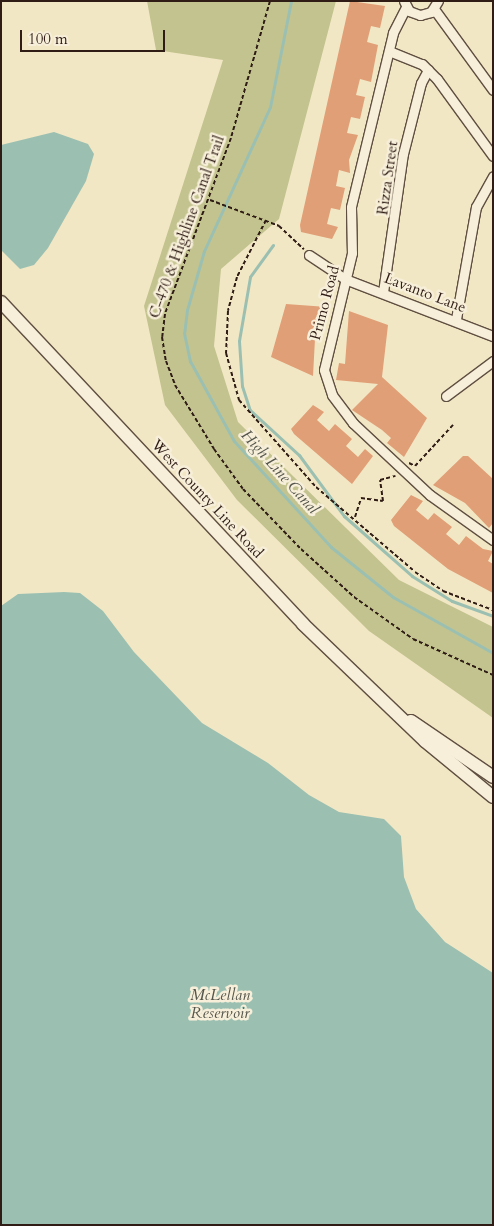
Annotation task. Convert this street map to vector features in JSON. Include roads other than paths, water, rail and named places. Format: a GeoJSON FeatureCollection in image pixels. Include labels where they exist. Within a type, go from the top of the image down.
{"type":"FeatureCollection","features":[{"type":"Feature","properties":{"kind":"main road","name":"West County Line Road"},"geometry":{"type":"LineString","coordinates":[[1,302],[296,617],[396,712],[493,797]]}},
{"type":"Feature","properties":{"kind":"main road","name":"West County Line Road"},"geometry":{"type":"LineString","coordinates":[[396,712],[493,777]]}},
{"type":"Feature","properties":{"kind":"street"},"geometry":{"type":"LineString","coordinates":[[405,4],[420,15],[436,5],[493,90]]}},
{"type":"Feature","properties":{"kind":"street","name":"Primo Road"},"geometry":{"type":"LineString","coordinates":[[405,4],[389,51],[351,207],[352,253],[324,363],[332,395],[353,423],[418,484],[493,540]]}},
{"type":"Feature","properties":{"kind":"street"},"geometry":{"type":"LineString","coordinates":[[389,51],[428,70],[493,156]]}},
{"type":"Feature","properties":{"kind":"street","name":"Rizza Street"},"geometry":{"type":"LineString","coordinates":[[383,292],[403,154],[421,83],[428,70]]}},
{"type":"Feature","properties":{"kind":"street"},"geometry":{"type":"LineString","coordinates":[[456,319],[476,206],[493,176]]}},
{"type":"Feature","properties":{"kind":"street","name":"Lavanto Lane"},"geometry":{"type":"LineString","coordinates":[[309,254],[345,279],[456,319],[493,336]]}},
{"type":"Feature","properties":{"kind":"street"},"geometry":{"type":"LineString","coordinates":[[446,396],[493,361]]}},
{"type":"Feature","properties":{"kind":"water"},"geometry":{"type":"Polygon","coordinates":[[[54,132],[88,144],[94,154],[86,181],[48,248],[34,265],[20,269],[1,250],[1,145],[54,132]]]}},
{"type":"Feature","properties":{"kind":"water","name":"McLellan Reservoir"},"geometry":{"type":"Polygon","coordinates":[[[80,593],[103,611],[134,652],[202,723],[268,763],[309,795],[339,812],[384,819],[401,836],[404,877],[416,909],[445,942],[493,973],[493,1225],[1,1225],[1,606],[18,594],[80,593]]]}},
{"type":"Feature","properties":{"kind":"waterway","name":"High Line Canal"},"geometry":{"type":"LineString","coordinates":[[291,1],[270,107],[204,251],[187,310],[184,333],[190,361],[234,441],[331,547],[393,597],[493,653]]}},
{"type":"Feature","properties":{"kind":"waterway"},"geometry":{"type":"LineString","coordinates":[[273,245],[250,277],[239,341],[242,386],[250,410],[299,455],[344,516],[412,576],[452,601],[493,616]]}}]}
